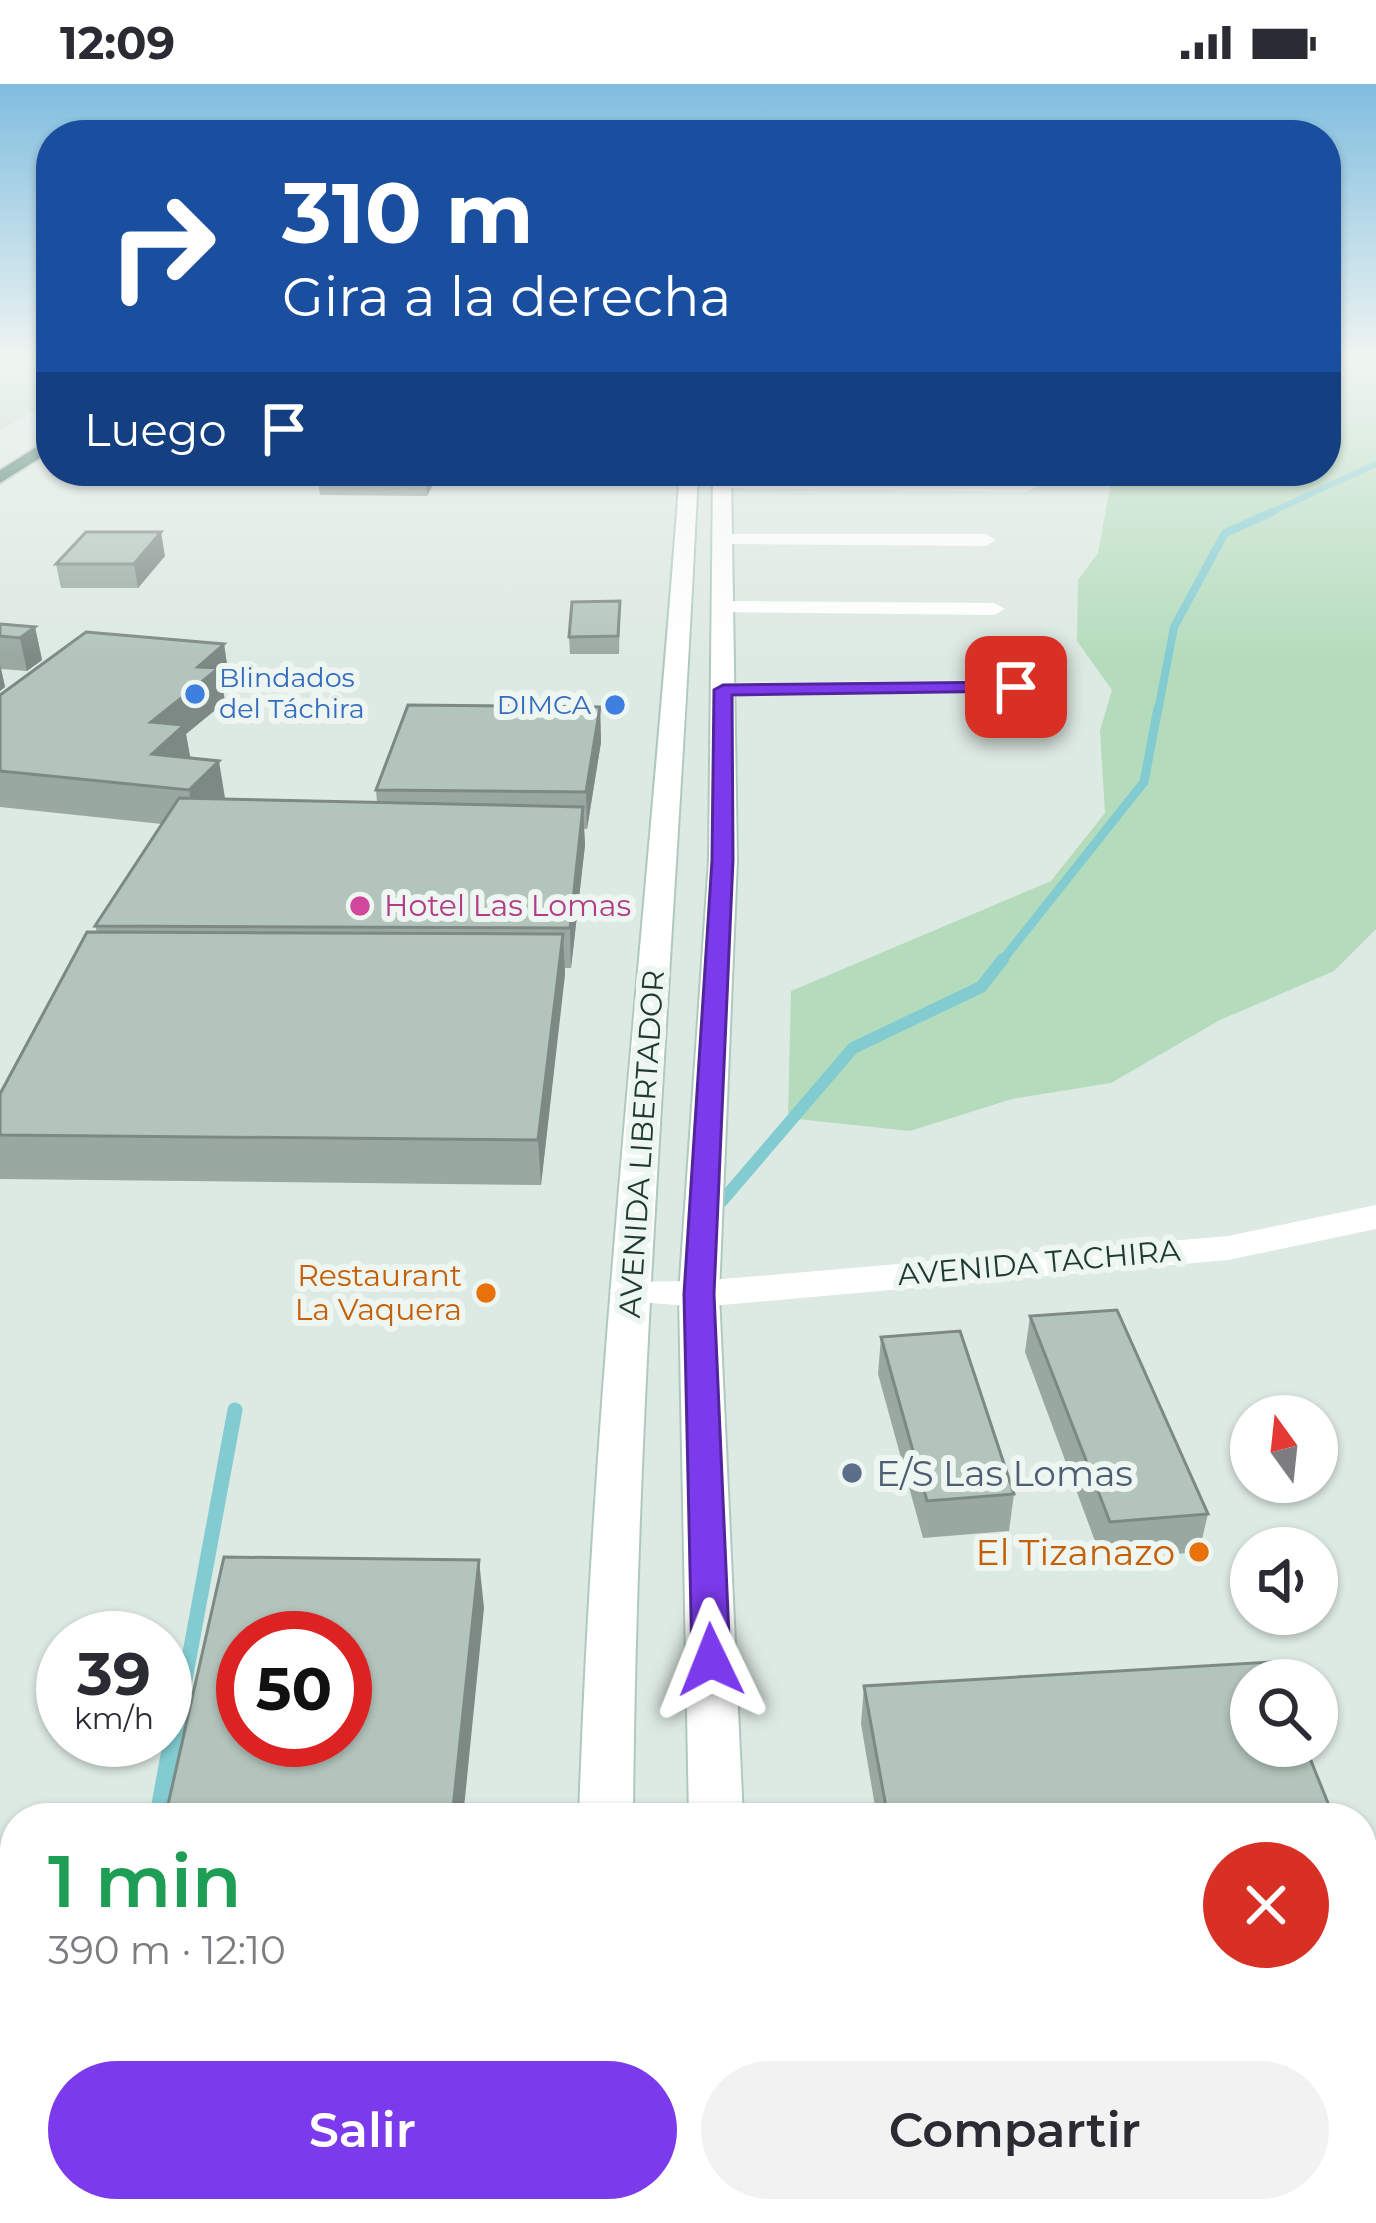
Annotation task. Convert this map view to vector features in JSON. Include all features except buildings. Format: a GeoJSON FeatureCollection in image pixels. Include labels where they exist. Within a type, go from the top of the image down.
{"type":"FeatureCollection","features":[{"type":"Feature","properties":{"kind":"highway"},"geometry":{"type":"LineString","coordinates":[[0,478],[26,460]]}},
{"type":"Feature","properties":{"kind":"highway"},"geometry":{"type":"LineString","coordinates":[[0,489],[36,469]]}},
{"type":"Feature","properties":{"kind":"main road","name":"AVENIDA LIBERTADOR"},"geometry":{"type":"LineString","coordinates":[[607,1803],[630,1292],[666,857],[688,486]]}},
{"type":"Feature","properties":{"kind":"main road","name":"AVENIDA LIBERTADOR"},"geometry":{"type":"LineString","coordinates":[[716,1803],[699,1294],[723,860],[721,486]]}},
{"type":"Feature","properties":{"kind":"main road"},"geometry":{"type":"LineString","coordinates":[[993,486],[1027,487]]}},
{"type":"Feature","properties":{"kind":"main road"},"geometry":{"type":"LineString","coordinates":[[723,538],[986,540]]}},
{"type":"Feature","properties":{"kind":"main road"},"geometry":{"type":"LineString","coordinates":[[724,606],[994,609]]}},
{"type":"Feature","properties":{"kind":"main road"},"geometry":{"type":"LineString","coordinates":[[723,690],[1016,687]]}},
{"type":"Feature","properties":{"kind":"main road","name":"AVENIDA TACHIRA"},"geometry":{"type":"LineString","coordinates":[[630,1292],[699,1294],[1228,1248],[1370,1226]]}},
{"type":"Feature","properties":{"kind":"green space"},"geometry":{"type":"Polygon","coordinates":[[[1341,460],[1376,460],[1376,929],[1334,971],[1220,1020],[1111,1083],[1012,1099],[910,1131],[788,1118],[791,991],[1051,881],[1105,813],[1100,731],[1112,690],[1077,641],[1078,580],[1098,553],[1110,486],[1341,486],[1341,460]]]}},
{"type":"Feature","properties":{"kind":"waterway"},"geometry":{"type":"LineString","coordinates":[[1341,480],[1376,464]]}},
{"type":"Feature","properties":{"kind":"waterway"},"geometry":{"type":"LineString","coordinates":[[1265,515],[1328,486]]}},
{"type":"Feature","properties":{"kind":"waterway"},"geometry":{"type":"LineString","coordinates":[[1158,711],[1174,627],[1225,533],[1272,512]]}},
{"type":"Feature","properties":{"kind":"waterway"},"geometry":{"type":"LineString","coordinates":[[1001,962],[1144,782],[1158,708]]}},
{"type":"Feature","properties":{"kind":"waterway"},"geometry":{"type":"LineString","coordinates":[[722,1201],[853,1048],[981,987],[1003,959]]}},
{"type":"Feature","properties":{"kind":"waterway"},"geometry":{"type":"LineString","coordinates":[[192,1642],[235,1410]]}},
{"type":"Feature","properties":{"kind":"waterway"},"geometry":{"type":"LineString","coordinates":[[162,1803],[168,1767]]}},
{"type":"Feature","properties":{"kind":"place","name":"Blindados del Táchira"},"geometry":{"type":"Point","coordinates":[195,694]}},
{"type":"Feature","properties":{"kind":"place","name":"DIMCA"},"geometry":{"type":"Point","coordinates":[615,705]}},
{"type":"Feature","properties":{"kind":"place","name":"Hotel Las Lomas"},"geometry":{"type":"Point","coordinates":[360,906]}},
{"type":"Feature","properties":{"kind":"place","name":"Restaurant La Vaquera"},"geometry":{"type":"Point","coordinates":[486,1293]}},
{"type":"Feature","properties":{"kind":"place","name":"E/S Las Lomas"},"geometry":{"type":"Point","coordinates":[852,1473]}},
{"type":"Feature","properties":{"kind":"place","name":"El Tizanazo"},"geometry":{"type":"Point","coordinates":[1199,1552]}},
{"type":"Feature","properties":{"kind":"route"},"geometry":{"type":"LineString","coordinates":[[711,1660],[699,1294],[723,860],[723,690],[1016,687]]}}]}
